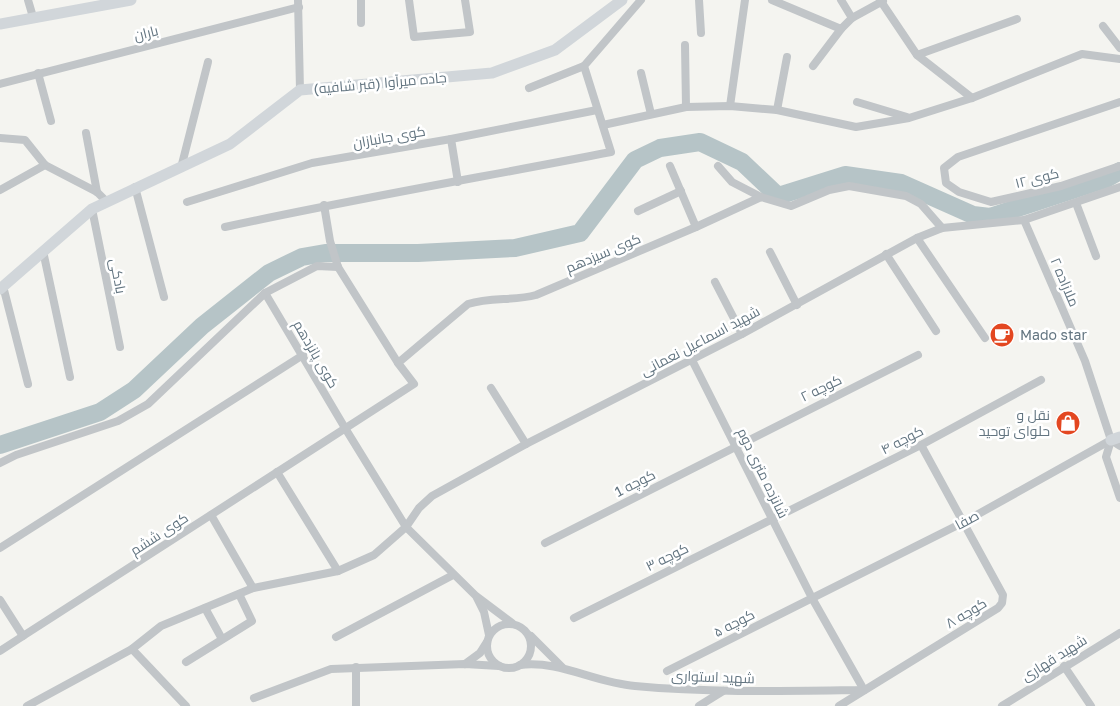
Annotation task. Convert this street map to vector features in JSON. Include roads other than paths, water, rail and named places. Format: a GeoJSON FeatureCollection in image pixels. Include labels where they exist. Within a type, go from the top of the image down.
{"type":"FeatureCollection","features":[{"type":"Feature","properties":{"kind":"street"},"geometry":{"type":"LineString","coordinates":[[28,0],[33,17]]}},
{"type":"Feature","properties":{"kind":"street"},"geometry":{"type":"LineString","coordinates":[[0,24],[131,0]]}},
{"type":"Feature","properties":{"kind":"street"},"geometry":{"type":"LineString","coordinates":[[361,23],[362,0]]}},
{"type":"Feature","properties":{"kind":"street"},"geometry":{"type":"LineString","coordinates":[[409,0],[414,37],[470,32],[465,0]]}},
{"type":"Feature","properties":{"kind":"street","name":"جاده میرآوا (قبر شافیه)"},"geometry":{"type":"LineString","coordinates":[[2,287],[92,209],[135,187],[181,168],[230,144],[300,90],[492,73],[555,50],[622,0]]}},
{"type":"Feature","properties":{"kind":"street"},"geometry":{"type":"LineString","coordinates":[[529,88],[584,66],[641,0]]}},
{"type":"Feature","properties":{"kind":"street"},"geometry":{"type":"LineString","coordinates":[[699,0],[701,33]]}},
{"type":"Feature","properties":{"kind":"street"},"geometry":{"type":"LineString","coordinates":[[730,106],[745,0]]}},
{"type":"Feature","properties":{"kind":"street"},"geometry":{"type":"LineString","coordinates":[[772,0],[841,28]]}},
{"type":"Feature","properties":{"kind":"street"},"geometry":{"type":"LineString","coordinates":[[841,0],[852,18]]}},
{"type":"Feature","properties":{"kind":"street"},"geometry":{"type":"LineString","coordinates":[[813,66],[841,28],[852,18],[882,1],[917,55],[972,98]]}},
{"type":"Feature","properties":{"kind":"street"},"geometry":{"type":"LineString","coordinates":[[298,4],[300,90]]}},
{"type":"Feature","properties":{"kind":"street","name":"باران"},"geometry":{"type":"LineString","coordinates":[[0,84],[298,4]]}},
{"type":"Feature","properties":{"kind":"street"},"geometry":{"type":"LineString","coordinates":[[917,55],[1017,19]]}},
{"type":"Feature","properties":{"kind":"street"},"geometry":{"type":"LineString","coordinates":[[1103,26],[1120,48]]}},
{"type":"Feature","properties":{"kind":"street"},"geometry":{"type":"LineString","coordinates":[[685,45],[686,107]]}},
{"type":"Feature","properties":{"kind":"street"},"geometry":{"type":"LineString","coordinates":[[603,125],[686,107],[730,106],[777,110],[856,127],[909,118],[972,98],[1082,54],[1120,59]]}},
{"type":"Feature","properties":{"kind":"street"},"geometry":{"type":"LineString","coordinates":[[777,110],[787,57]]}},
{"type":"Feature","properties":{"kind":"street"},"geometry":{"type":"LineString","coordinates":[[181,168],[208,62]]}},
{"type":"Feature","properties":{"kind":"street"},"geometry":{"type":"LineString","coordinates":[[225,227],[324,205],[458,182],[612,152],[584,66]]}},
{"type":"Feature","properties":{"kind":"street"},"geometry":{"type":"LineString","coordinates":[[38,73],[50,121]]}},
{"type":"Feature","properties":{"kind":"street"},"geometry":{"type":"LineString","coordinates":[[641,73],[651,114]]}},
{"type":"Feature","properties":{"kind":"street"},"geometry":{"type":"LineString","coordinates":[[856,102],[909,118]]}},
{"type":"Feature","properties":{"kind":"street","name":"کوی ۱۲"},"geometry":{"type":"LineString","coordinates":[[1120,102],[958,157],[944,168],[944,175],[946,184],[959,192],[991,202],[1061,186],[1120,166]]}},
{"type":"Feature","properties":{"kind":"street","name":"کوی جانبازان"},"geometry":{"type":"LineString","coordinates":[[187,202],[312,163],[451,139],[597,110]]}},
{"type":"Feature","properties":{"kind":"street"},"geometry":{"type":"LineString","coordinates":[[86,133],[97,192]]}},
{"type":"Feature","properties":{"kind":"street"},"geometry":{"type":"LineString","coordinates":[[0,138],[25,140],[45,166],[97,192],[108,202]]}},
{"type":"Feature","properties":{"kind":"street"},"geometry":{"type":"LineString","coordinates":[[451,139],[458,182]]}},
{"type":"Feature","properties":{"kind":"street"},"geometry":{"type":"LineString","coordinates":[[0,190],[45,166]]}},
{"type":"Feature","properties":{"kind":"street"},"geometry":{"type":"LineString","coordinates":[[670,166],[696,227]]}},
{"type":"Feature","properties":{"kind":"street"},"geometry":{"type":"LineString","coordinates":[[718,166],[732,182],[761,197],[791,206],[829,190],[848,186],[906,196],[921,204],[942,228]]}},
{"type":"Feature","properties":{"kind":"street"},"geometry":{"type":"LineString","coordinates":[[135,187],[164,297]]}},
{"type":"Feature","properties":{"kind":"street","name":"شهید اسماعیل نعمانی"},"geometry":{"type":"LineString","coordinates":[[27,706],[132,649],[160,626],[253,588],[338,571],[374,555],[406,527],[419,508],[432,496],[526,444],[797,305],[917,238],[942,228],[1024,220],[1120,187]]}},
{"type":"Feature","properties":{"kind":"street"},"geometry":{"type":"LineString","coordinates":[[638,211],[681,191]]}},
{"type":"Feature","properties":{"kind":"street","name":"کوی سیزدهم"},"geometry":{"type":"LineString","coordinates":[[398,362],[468,304],[476,301],[522,299],[536,295],[696,227],[761,197]]}},
{"type":"Feature","properties":{"kind":"street"},"geometry":{"type":"LineString","coordinates":[[1076,203],[1096,256]]}},
{"type":"Feature","properties":{"kind":"street"},"geometry":{"type":"LineString","coordinates":[[324,205],[330,241],[338,266],[398,362],[414,384],[345,428]]}},
{"type":"Feature","properties":{"kind":"street","name":"بادکی"},"geometry":{"type":"LineString","coordinates":[[92,209],[120,347]]}},
{"type":"Feature","properties":{"kind":"street","name":"ملازاده ۲"},"geometry":{"type":"LineString","coordinates":[[1024,220],[1085,361],[1117,441]]}},
{"type":"Feature","properties":{"kind":"street"},"geometry":{"type":"LineString","coordinates":[[917,238],[985,338]]}},
{"type":"Feature","properties":{"kind":"street"},"geometry":{"type":"LineString","coordinates":[[43,251],[70,377]]}},
{"type":"Feature","properties":{"kind":"street"},"geometry":{"type":"LineString","coordinates":[[770,252],[797,305]]}},
{"type":"Feature","properties":{"kind":"street"},"geometry":{"type":"LineString","coordinates":[[886,254],[936,331]]}},
{"type":"Feature","properties":{"kind":"street"},"geometry":{"type":"LineString","coordinates":[[0,463],[16,455],[118,421],[148,404],[265,293],[317,266],[338,266]]}},
{"type":"Feature","properties":{"kind":"street"},"geometry":{"type":"LineString","coordinates":[[715,282],[742,334]]}},
{"type":"Feature","properties":{"kind":"street"},"geometry":{"type":"LineString","coordinates":[[2,287],[28,384]]}},
{"type":"Feature","properties":{"kind":"street","name":"کوی پانزدهم"},"geometry":{"type":"LineString","coordinates":[[265,293],[406,527],[476,596],[512,624]]}},
{"type":"Feature","properties":{"kind":"street"},"geometry":{"type":"LineString","coordinates":[[0,548],[303,355]]}},
{"type":"Feature","properties":{"kind":"street","name":"کوچه ۲"},"geometry":{"type":"LineString","coordinates":[[736,444],[918,355]]}},
{"type":"Feature","properties":{"kind":"street","name":"شانزده متری دوم"},"geometry":{"type":"LineString","coordinates":[[692,360],[812,598],[864,690]]}},
{"type":"Feature","properties":{"kind":"street","name":"کوچه ۴"},"geometry":{"type":"LineString","coordinates":[[772,520],[921,445],[1041,380]]}},
{"type":"Feature","properties":{"kind":"street"},"geometry":{"type":"LineString","coordinates":[[491,388],[526,444]]}},
{"type":"Feature","properties":{"kind":"street","name":"کوی ششم"},"geometry":{"type":"LineString","coordinates":[[0,651],[345,428]]}},
{"type":"Feature","properties":{"kind":"street"},"geometry":{"type":"LineString","coordinates":[[1117,441],[1106,457],[1120,498]]}},
{"type":"Feature","properties":{"kind":"street","name":"صفا"},"geometry":{"type":"LineString","coordinates":[[812,598],[964,522],[1117,441]]}},
{"type":"Feature","properties":{"kind":"street","name":"کوچه 1"},"geometry":{"type":"LineString","coordinates":[[545,543],[736,444]]}},
{"type":"Feature","properties":{"kind":"street"},"geometry":{"type":"LineString","coordinates":[[921,445],[964,522]]}},
{"type":"Feature","properties":{"kind":"street"},"geometry":{"type":"LineString","coordinates":[[276,472],[338,571]]}},
{"type":"Feature","properties":{"kind":"street"},"geometry":{"type":"LineString","coordinates":[[211,515],[253,588]]}},
{"type":"Feature","properties":{"kind":"street","name":"کوچه ۳"},"geometry":{"type":"LineString","coordinates":[[574,618],[772,520]]}},
{"type":"Feature","properties":{"kind":"street","name":"کوچه ۸"},"geometry":{"type":"LineString","coordinates":[[864,690],[998,608],[1002,603],[1003,595],[964,522]]}},
{"type":"Feature","properties":{"kind":"street"},"geometry":{"type":"LineString","coordinates":[[336,637],[454,575]]}},
{"type":"Feature","properties":{"kind":"street"},"geometry":{"type":"LineString","coordinates":[[186,662],[252,621],[239,594]]}},
{"type":"Feature","properties":{"kind":"street"},"geometry":{"type":"LineString","coordinates":[[476,596],[484,612],[489,655],[499,666]]}},
{"type":"Feature","properties":{"kind":"street","name":"کوچه ۵"},"geometry":{"type":"LineString","coordinates":[[667,671],[812,598]]}},
{"type":"Feature","properties":{"kind":"street"},"geometry":{"type":"LineString","coordinates":[[0,600],[23,636]]}},
{"type":"Feature","properties":{"kind":"street"},"geometry":{"type":"LineString","coordinates":[[205,608],[222,639]]}},
{"type":"Feature","properties":{"kind":"street"},"geometry":{"type":"LineString","coordinates":[[254,698],[331,669],[464,664],[513,668],[520,666],[530,654],[532,648],[529,635],[525,629],[512,624],[499,626],[488,639],[480,653],[464,664]]}},
{"type":"Feature","properties":{"kind":"street","name":"شهید قهاری"},"geometry":{"type":"LineString","coordinates":[[1002,706],[1120,633]]}},
{"type":"Feature","properties":{"kind":"street","name":"شهید استواری"},"geometry":{"type":"LineString","coordinates":[[529,635],[563,668]]}},
{"type":"Feature","properties":{"kind":"street"},"geometry":{"type":"LineString","coordinates":[[132,649],[186,706]]}},
{"type":"Feature","properties":{"kind":"street","name":"شهید استواری"},"geometry":{"type":"LineString","coordinates":[[520,666],[536,664],[563,668],[593,679],[633,686],[723,691],[864,690]]}},
{"type":"Feature","properties":{"kind":"street"},"geometry":{"type":"LineString","coordinates":[[1064,666],[1091,706]]}},
{"type":"Feature","properties":{"kind":"street"},"geometry":{"type":"LineString","coordinates":[[356,667],[356,706]]}},
{"type":"Feature","properties":{"kind":"street"},"geometry":{"type":"LineString","coordinates":[[839,706],[864,690]]}},
{"type":"Feature","properties":{"kind":"street"},"geometry":{"type":"LineString","coordinates":[[699,706],[723,691]]}},
{"type":"Feature","properties":{"kind":"waterway"},"geometry":{"type":"LineString","coordinates":[[0,445],[100,412],[134,390],[202,326],[269,273],[302,257],[325,253],[418,253],[515,248],[580,233],[635,160],[660,148],[700,142],[742,162],[778,196],[845,175],[901,183],[973,215],[990,217],[1106,179],[1120,171]]}},
{"type":"Feature","properties":{"kind":"place","name":"Mado star"},"geometry":{"type":"Point","coordinates":[1002,335]}},
{"type":"Feature","properties":{"kind":"place","name":"نقل و حلوای توحید"},"geometry":{"type":"Point","coordinates":[1068,423]}}]}
